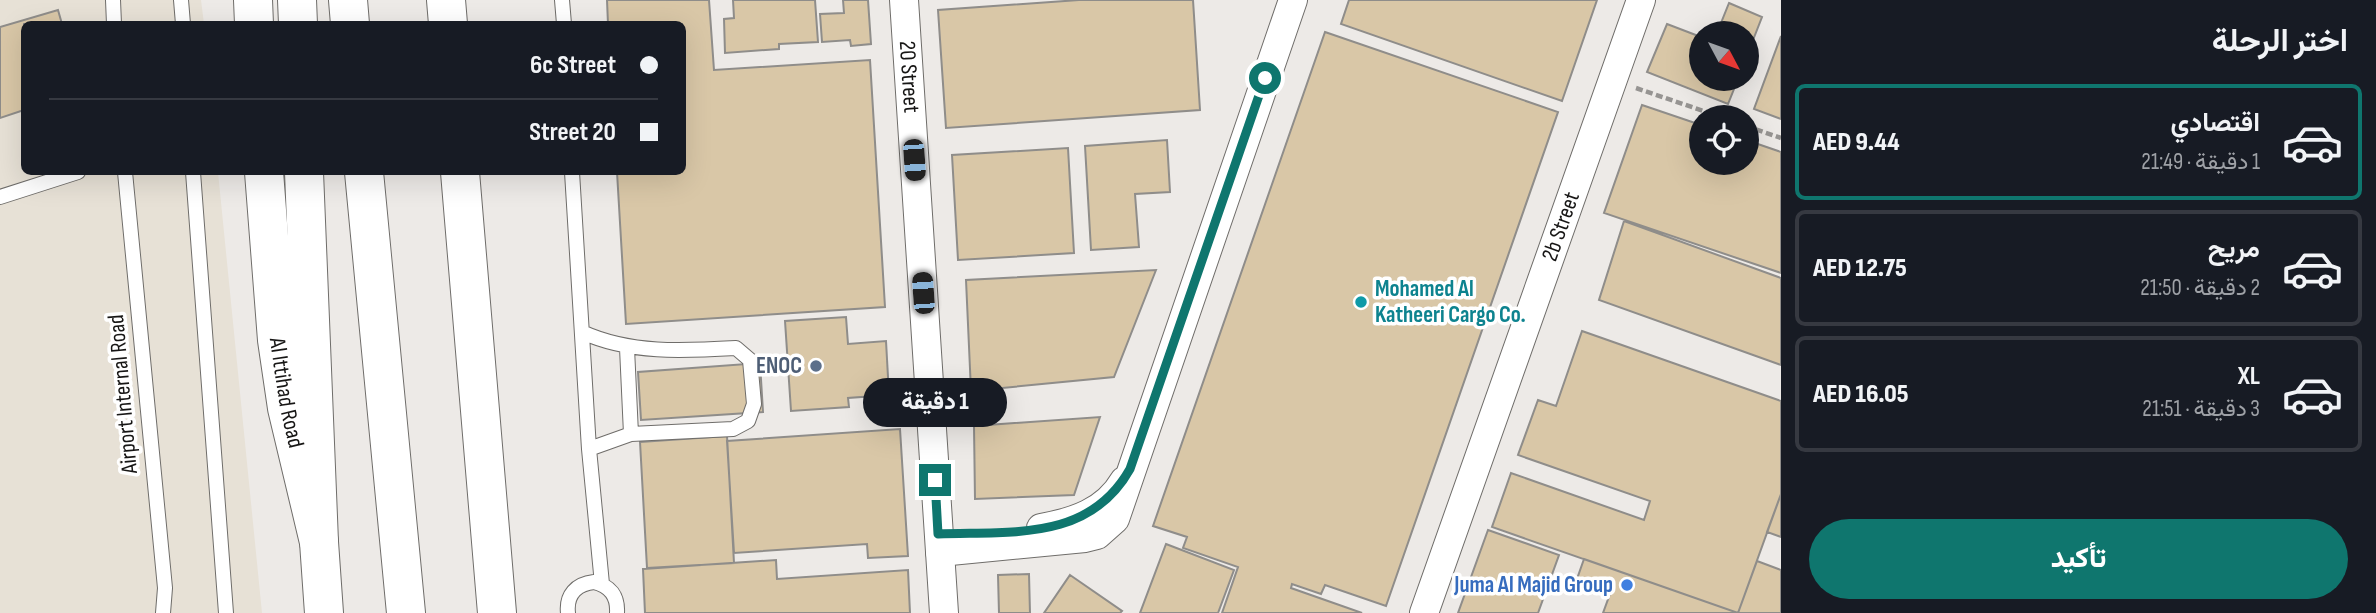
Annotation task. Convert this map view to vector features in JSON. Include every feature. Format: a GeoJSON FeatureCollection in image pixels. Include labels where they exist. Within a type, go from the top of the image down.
{"type":"FeatureCollection","features":[{"type":"Feature","properties":{"kind":"main road"},"geometry":{"type":"LineString","coordinates":[[253,0],[254,21]]}},
{"type":"Feature","properties":{"kind":"main road"},"geometry":{"type":"LineString","coordinates":[[297,0],[298,21]]}},
{"type":"Feature","properties":{"kind":"main road"},"geometry":{"type":"LineString","coordinates":[[348,0],[350,21]]}},
{"type":"Feature","properties":{"kind":"main road"},"geometry":{"type":"LineString","coordinates":[[446,0],[448,21]]}},
{"type":"Feature","properties":{"kind":"main road","name":"Al Ittihad Road"},"geometry":{"type":"LineString","coordinates":[[264,175],[277,340],[301,475],[319,542],[324,613]]}},
{"type":"Feature","properties":{"kind":"main road"},"geometry":{"type":"LineString","coordinates":[[304,175],[319,542]]}},
{"type":"Feature","properties":{"kind":"main road"},"geometry":{"type":"LineString","coordinates":[[364,175],[406,613]]}},
{"type":"Feature","properties":{"kind":"main road"},"geometry":{"type":"LineString","coordinates":[[460,175],[497,613]]}},
{"type":"Feature","properties":{"kind":"street","name":"20 Street"},"geometry":{"type":"LineString","coordinates":[[904,0],[944,613]]}},
{"type":"Feature","properties":{"kind":"street"},"geometry":{"type":"LineString","coordinates":[[939,543],[1070,523],[1106,502],[1130,469],[1293,0]]}},
{"type":"Feature","properties":{"kind":"street","name":"2b Street"},"geometry":{"type":"LineString","coordinates":[[1424,613],[1641,0]]}},
{"type":"Feature","properties":{"kind":"lane"},"geometry":{"type":"LineString","coordinates":[[113,0],[114,21]]}},
{"type":"Feature","properties":{"kind":"lane"},"geometry":{"type":"LineString","coordinates":[[181,0],[183,21]]}},
{"type":"Feature","properties":{"kind":"lane"},"geometry":{"type":"LineString","coordinates":[[562,0],[564,21]]}},
{"type":"Feature","properties":{"kind":"lane"},"geometry":{"type":"LineString","coordinates":[[0,197],[69,175]]}},
{"type":"Feature","properties":{"kind":"lane","name":"Airport Internal Road"},"geometry":{"type":"LineString","coordinates":[[125,175],[164,588],[163,613]]}},
{"type":"Feature","properties":{"kind":"lane"},"geometry":{"type":"LineString","coordinates":[[193,175],[226,613]]}},
{"type":"Feature","properties":{"kind":"lane"},"geometry":{"type":"LineString","coordinates":[[572,175],[589,449],[602,584]]}},
{"type":"Feature","properties":{"kind":"lane"},"geometry":{"type":"LineString","coordinates":[[582,332],[627,348],[736,348],[750,360],[754,404],[748,421],[733,429],[631,435],[589,449]]}},
{"type":"Feature","properties":{"kind":"lane"},"geometry":{"type":"LineString","coordinates":[[627,348],[631,435]]}},
{"type":"Feature","properties":{"kind":"lane"},"geometry":{"type":"LineString","coordinates":[[568,613],[568,600],[578,586],[594,582],[602,584],[615,596],[617,613]]}},
{"type":"Feature","properties":{"kind":"path"},"geometry":{"type":"LineString","coordinates":[[1613,79],[1689,106]]}},
{"type":"Feature","properties":{"kind":"path"},"geometry":{"type":"LineString","coordinates":[[1759,130],[1781,138]]}},
{"type":"Feature","properties":{"kind":"shaded area"},"geometry":{"type":"Polygon","coordinates":[[[0,0],[201,0],[204,21],[21,21],[21,175],[218,175],[262,613],[0,613],[0,0]]]}},
{"type":"Feature","properties":{"kind":"building"},"geometry":{"type":"Polygon","coordinates":[[[607,0],[709,0],[714,70],[870,60],[885,307],[626,324],[617,175],[686,175],[686,21],[608,21],[607,0]]]}},
{"type":"Feature","properties":{"kind":"building"},"geometry":{"type":"Polygon","coordinates":[[[733,0],[815,0],[818,42],[779,44],[779,49],[725,53],[724,19],[734,18],[733,0]]]}},
{"type":"Feature","properties":{"kind":"building"},"geometry":{"type":"Polygon","coordinates":[[[843,0],[868,0],[871,44],[851,46],[850,40],[822,42],[820,14],[844,13],[843,0]]]}},
{"type":"Feature","properties":{"kind":"building"},"geometry":{"type":"Polygon","coordinates":[[[1079,0],[1193,0],[1200,110],[946,128],[938,10],[1079,0]]]}},
{"type":"Feature","properties":{"kind":"building"},"geometry":{"type":"Polygon","coordinates":[[[1349,0],[1597,0],[1562,101],[1341,24],[1349,0]]]}},
{"type":"Feature","properties":{"kind":"building"},"geometry":{"type":"Polygon","coordinates":[[[1729,3],[1762,17],[1759,25],[1759,21],[1722,21],[1729,3]]]}},
{"type":"Feature","properties":{"kind":"building"},"geometry":{"type":"Polygon","coordinates":[[[58,10],[61,21],[21,21],[21,111],[0,118],[0,27],[58,10]]]}},
{"type":"Feature","properties":{"kind":"building"},"geometry":{"type":"Polygon","coordinates":[[[1667,24],[1689,32],[1689,89],[1647,72],[1667,24]]]}},
{"type":"Feature","properties":{"kind":"building","name":"Mohamed Al Katheeri Cargo Co."},"geometry":{"type":"Polygon","coordinates":[[[1325,32],[1558,112],[1386,606],[1325,585],[1321,594],[1292,584],[1291,588],[1362,613],[1222,613],[1238,567],[1183,548],[1187,537],[1153,526],[1325,32]]]}},
{"type":"Feature","properties":{"kind":"building"},"geometry":{"type":"Polygon","coordinates":[[[1781,36],[1781,119],[1759,111],[1759,105],[1755,105],[1781,36]]]}},
{"type":"Feature","properties":{"kind":"building"},"geometry":{"type":"Polygon","coordinates":[[[1695,91],[1733,91],[1728,104],[1695,91]]]}},
{"type":"Feature","properties":{"kind":"building"},"geometry":{"type":"Polygon","coordinates":[[[1642,105],[1689,121],[1689,175],[1759,175],[1759,144],[1781,152],[1781,273],[1604,213],[1642,105]]]}},
{"type":"Feature","properties":{"kind":"building"},"geometry":{"type":"Polygon","coordinates":[[[1167,140],[1170,192],[1135,194],[1139,247],[1091,250],[1085,146],[1167,140]]]}},
{"type":"Feature","properties":{"kind":"building"},"geometry":{"type":"Polygon","coordinates":[[[1068,148],[1074,253],[958,260],[952,155],[1068,148]]]}},
{"type":"Feature","properties":{"kind":"building"},"geometry":{"type":"Polygon","coordinates":[[[1624,221],[1781,278],[1781,365],[1599,300],[1624,221]]]}},
{"type":"Feature","properties":{"kind":"building"},"geometry":{"type":"Polygon","coordinates":[[[1156,270],[1114,377],[971,391],[966,280],[1156,270]]]}},
{"type":"Feature","properties":{"kind":"building"},"geometry":{"type":"Polygon","coordinates":[[[846,317],[848,344],[886,341],[889,395],[848,398],[849,407],[791,411],[785,321],[846,317]]]}},
{"type":"Feature","properties":{"kind":"building"},"geometry":{"type":"Polygon","coordinates":[[[1582,331],[1781,401],[1781,494],[1738,613],[1492,527],[1511,473],[1644,520],[1650,501],[1518,455],[1538,400],[1556,406],[1582,331]]]}},
{"type":"Feature","properties":{"kind":"building"},"geometry":{"type":"Polygon","coordinates":[[[760,363],[763,412],[641,420],[638,372],[760,363]]]}},
{"type":"Feature","properties":{"kind":"building"},"geometry":{"type":"Polygon","coordinates":[[[1100,417],[1074,495],[975,499],[974,426],[1100,417]]]}},
{"type":"Feature","properties":{"kind":"building"},"geometry":{"type":"Polygon","coordinates":[[[900,429],[908,556],[868,558],[867,544],[734,553],[727,441],[900,429]]]}},
{"type":"Feature","properties":{"kind":"building"},"geometry":{"type":"Polygon","coordinates":[[[727,436],[734,563],[647,568],[640,442],[727,436]]]}},
{"type":"Feature","properties":{"kind":"building"},"geometry":{"type":"Polygon","coordinates":[[[1781,494],[1781,537],[1767,532],[1781,494]]]}},
{"type":"Feature","properties":{"kind":"building"},"geometry":{"type":"Polygon","coordinates":[[[1488,530],[1559,555],[1538,613],[1458,613],[1488,530]]]}},
{"type":"Feature","properties":{"kind":"building"},"geometry":{"type":"Polygon","coordinates":[[[1166,544],[1234,570],[1218,613],[1140,613],[1166,544]]]}},
{"type":"Feature","properties":{"kind":"building","name":"Juma Al Majid Group"},"geometry":{"type":"Polygon","coordinates":[[[1584,559],[1738,613],[1603,613],[1611,591],[1577,579],[1584,559]]]}},
{"type":"Feature","properties":{"kind":"building"},"geometry":{"type":"Polygon","coordinates":[[[776,560],[777,579],[908,570],[910,613],[645,613],[643,569],[776,560]]]}},
{"type":"Feature","properties":{"kind":"building"},"geometry":{"type":"Polygon","coordinates":[[[1757,561],[1781,570],[1781,613],[1738,613],[1757,561]]]}},
{"type":"Feature","properties":{"kind":"building"},"geometry":{"type":"Polygon","coordinates":[[[1029,574],[1030,613],[999,613],[998,575],[1029,574]]]}},
{"type":"Feature","properties":{"kind":"building"},"geometry":{"type":"Polygon","coordinates":[[[1070,575],[1122,611],[1044,613],[1070,575]]]}},
{"type":"Feature","properties":{"kind":"place","name":"Mohamed Al Katheeri Cargo Co."},"geometry":{"type":"Point","coordinates":[1361,302]}},
{"type":"Feature","properties":{"kind":"place","name":"ENOC"},"geometry":{"type":"Point","coordinates":[816,366]}},
{"type":"Feature","properties":{"kind":"place","name":"Juma Al Majid Group"},"geometry":{"type":"Point","coordinates":[1627,585]}},
{"type":"Feature","properties":{"kind":"route"},"geometry":{"type":"LineString","coordinates":[[935,480],[938,534],[1023,531],[1070,523],[1106,502],[1120,487],[1130,469],[1265,78]]}}]}
